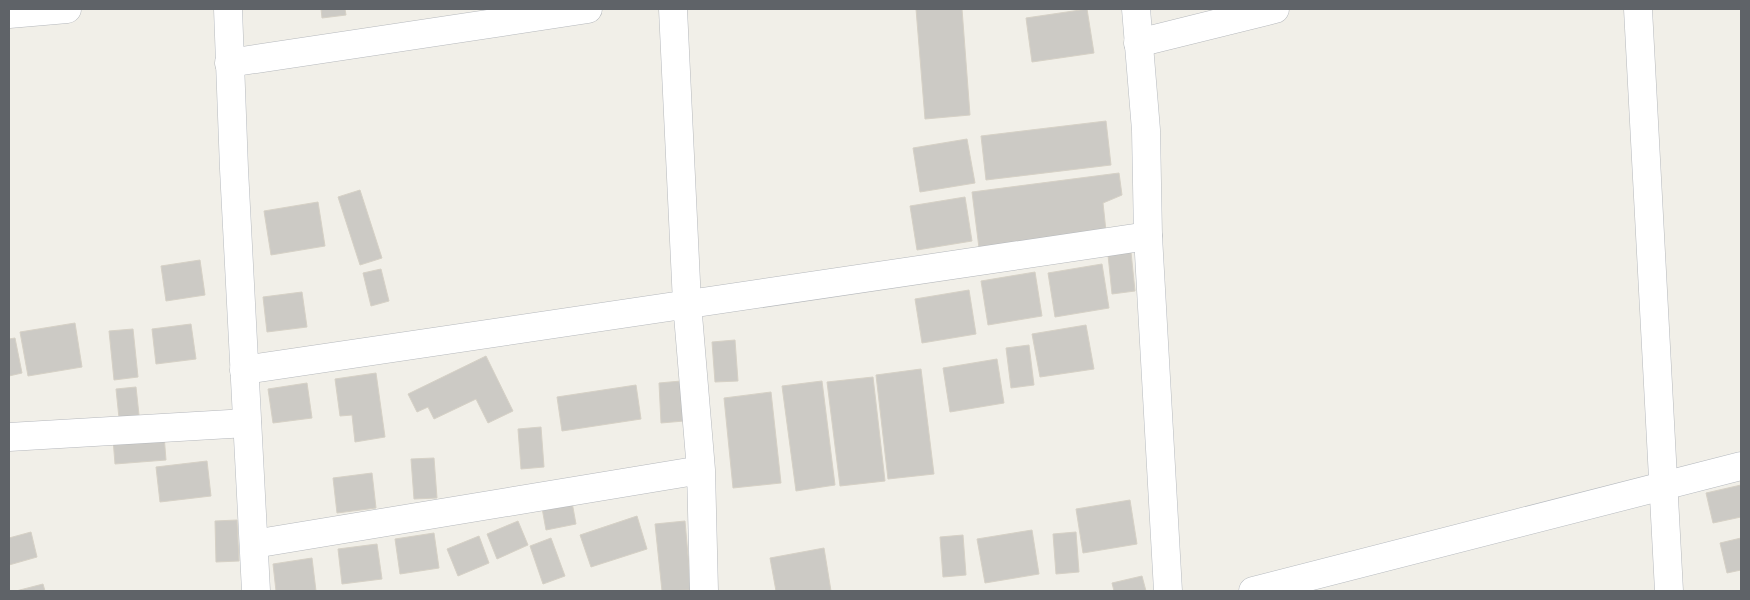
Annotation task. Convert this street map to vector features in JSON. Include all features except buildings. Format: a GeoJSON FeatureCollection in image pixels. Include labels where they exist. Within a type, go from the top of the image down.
{"type":"FeatureCollection","features":[{"type":"Feature","properties":{"kind":"street"},"geometry":{"type":"LineString","coordinates":[[9,14],[66,9]]}},
{"type":"Feature","properties":{"kind":"street"},"geometry":{"type":"LineString","coordinates":[[228,9],[229,63],[256,591]]}},
{"type":"Feature","properties":{"kind":"street"},"geometry":{"type":"LineString","coordinates":[[229,63],[588,9]]}},
{"type":"Feature","properties":{"kind":"street"},"geometry":{"type":"LineString","coordinates":[[673,9],[687,303],[701,470],[704,591]]}},
{"type":"Feature","properties":{"kind":"street"},"geometry":{"type":"LineString","coordinates":[[1136,9],[1146,130],[1148,236],[1168,591]]}},
{"type":"Feature","properties":{"kind":"street"},"geometry":{"type":"LineString","coordinates":[[1138,43],[1275,9]]}},
{"type":"Feature","properties":{"kind":"street"},"geometry":{"type":"LineString","coordinates":[[1638,9],[1665,485],[1669,591]]}},
{"type":"Feature","properties":{"kind":"street"},"geometry":{"type":"LineString","coordinates":[[244,370],[1148,236]]}},
{"type":"Feature","properties":{"kind":"street"},"geometry":{"type":"LineString","coordinates":[[9,437],[247,423]]}},
{"type":"Feature","properties":{"kind":"street"},"geometry":{"type":"LineString","coordinates":[[1253,591],[1741,466]]}},
{"type":"Feature","properties":{"kind":"street"},"geometry":{"type":"LineString","coordinates":[[254,544],[701,470]]}}]}
